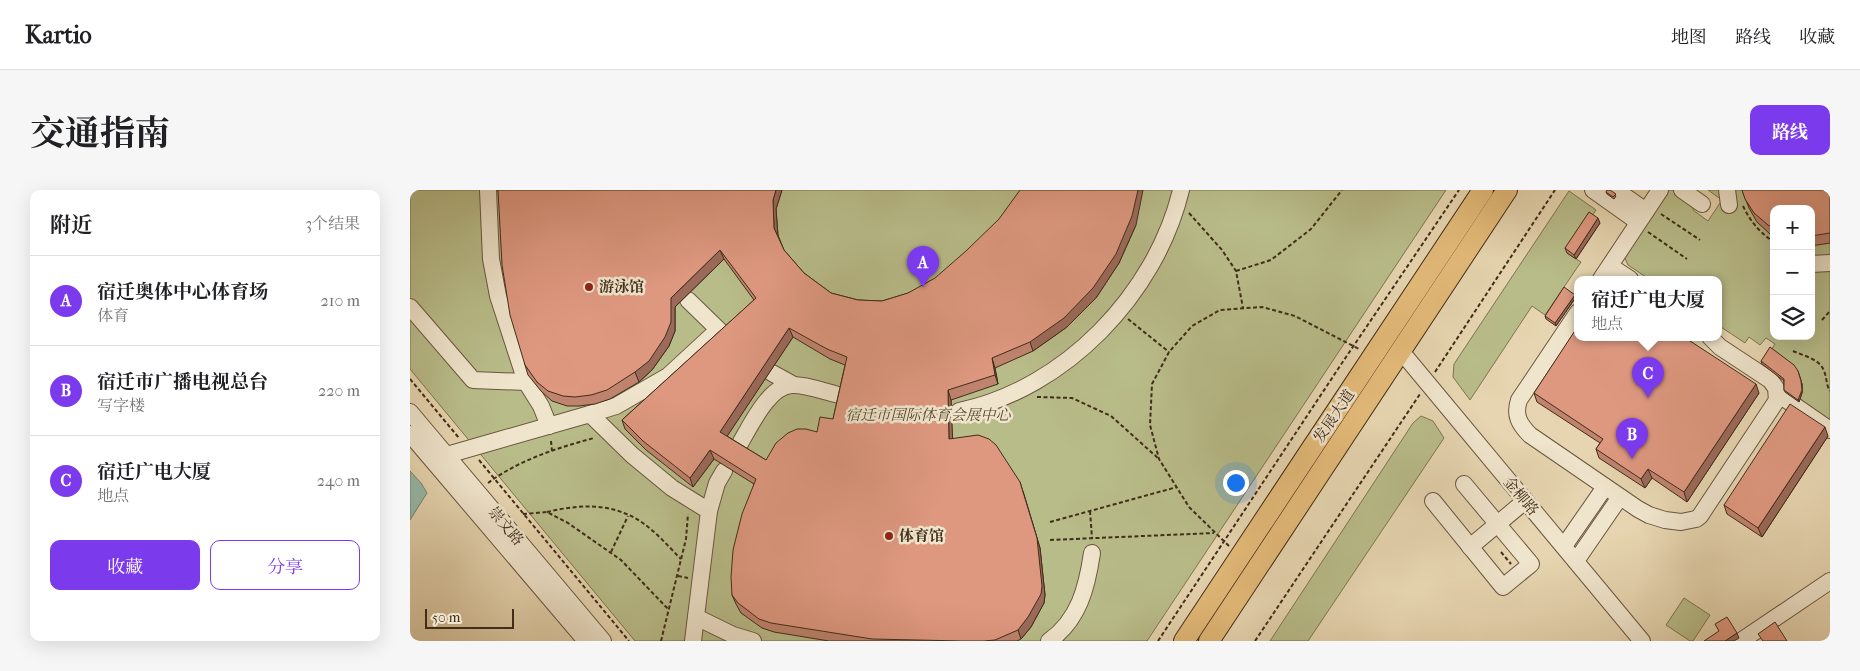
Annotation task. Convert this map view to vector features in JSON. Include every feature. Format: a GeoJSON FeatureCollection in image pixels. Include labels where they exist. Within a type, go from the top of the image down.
{"type":"FeatureCollection","features":[{"type":"Feature","properties":{"kind":"main road","name":"发展大道"},"geometry":{"type":"LineString","coordinates":[[1184,641],[1483,190]]}},
{"type":"Feature","properties":{"kind":"main road","name":"发展大道"},"geometry":{"type":"LineString","coordinates":[[1209,641],[1507,190]]}},
{"type":"Feature","properties":{"kind":"street"},"geometry":{"type":"LineString","coordinates":[[488,190],[491,259],[498,296],[526,382],[541,406],[549,426]]}},
{"type":"Feature","properties":{"kind":"street"},"geometry":{"type":"LineString","coordinates":[[1593,190],[1643,216]]}},
{"type":"Feature","properties":{"kind":"street"},"geometry":{"type":"LineString","coordinates":[[1618,276],[1605,273],[1660,190]]}},
{"type":"Feature","properties":{"kind":"street"},"geometry":{"type":"LineString","coordinates":[[1682,190],[1702,204]]}},
{"type":"Feature","properties":{"kind":"street"},"geometry":{"type":"LineString","coordinates":[[1621,191],[1643,216]]}},
{"type":"Feature","properties":{"kind":"street"},"geometry":{"type":"LineString","coordinates":[[959,411],[1005,395],[1039,379],[1082,349],[1119,312],[1138,287],[1154,261],[1167,232],[1179,196]]}},
{"type":"Feature","properties":{"kind":"street"},"geometry":{"type":"LineString","coordinates":[[1815,264],[1830,262]]}},
{"type":"Feature","properties":{"kind":"street"},"geometry":{"type":"LineString","coordinates":[[447,455],[616,406],[668,376],[721,333],[688,300]]}},
{"type":"Feature","properties":{"kind":"street"},"geometry":{"type":"LineString","coordinates":[[410,307],[473,380],[526,382]]}},
{"type":"Feature","properties":{"kind":"street"},"geometry":{"type":"LineString","coordinates":[[1574,318],[1519,400],[1516,409],[1517,418],[1530,435],[1605,487],[1649,515],[1665,520],[1681,522],[1696,519],[1700,516],[1777,400],[1776,388],[1770,380],[1714,341]]}},
{"type":"Feature","properties":{"kind":"street","name":"金柳路"},"geometry":{"type":"LineString","coordinates":[[1400,350],[1642,641]]}},
{"type":"Feature","properties":{"kind":"street"},"geometry":{"type":"LineString","coordinates":[[772,373],[792,384],[839,395]]}},
{"type":"Feature","properties":{"kind":"street"},"geometry":{"type":"LineString","coordinates":[[738,447],[760,410],[771,396],[778,390],[792,384]]}},
{"type":"Feature","properties":{"kind":"street"},"geometry":{"type":"LineString","coordinates":[[1778,394],[1830,430]]}},
{"type":"Feature","properties":{"kind":"street","name":"崇文路"},"geometry":{"type":"LineString","coordinates":[[410,412],[603,641]]}},
{"type":"Feature","properties":{"kind":"street"},"geometry":{"type":"LineString","coordinates":[[590,414],[638,460],[672,488],[708,511]]}},
{"type":"Feature","properties":{"kind":"street","name":"崇文路"},"geometry":{"type":"LineString","coordinates":[[410,434],[586,641]]}},
{"type":"Feature","properties":{"kind":"street"},"geometry":{"type":"LineString","coordinates":[[693,641],[708,511],[717,483],[724,471]]}},
{"type":"Feature","properties":{"kind":"street"},"geometry":{"type":"LineString","coordinates":[[1433,501],[1503,587],[1531,564],[1464,484]]}},
{"type":"Feature","properties":{"kind":"street"},"geometry":{"type":"LineString","coordinates":[[1564,546],[1605,487]]}},
{"type":"Feature","properties":{"kind":"street"},"geometry":{"type":"LineString","coordinates":[[1576,561],[1620,497]]}},
{"type":"Feature","properties":{"kind":"street"},"geometry":{"type":"LineString","coordinates":[[1470,546],[1525,500]]}},
{"type":"Feature","properties":{"kind":"street"},"geometry":{"type":"LineString","coordinates":[[1049,641],[1063,630],[1080,602],[1088,581],[1092,546]]}},
{"type":"Feature","properties":{"kind":"street"},"geometry":{"type":"LineString","coordinates":[[1741,641],[1830,581]]}},
{"type":"Feature","properties":{"kind":"street"},"geometry":{"type":"LineString","coordinates":[[696,617],[753,641]]}},
{"type":"Feature","properties":{"kind":"path"},"geometry":{"type":"LineString","coordinates":[[1236,271],[1271,260],[1310,229],[1342,190]]}},
{"type":"Feature","properties":{"kind":"path"},"geometry":{"type":"LineString","coordinates":[[1158,641],[1459,190]]}},
{"type":"Feature","properties":{"kind":"path"},"geometry":{"type":"LineString","coordinates":[[1255,641],[1555,190]]}},
{"type":"Feature","properties":{"kind":"path"},"geometry":{"type":"LineString","coordinates":[[1179,196],[1222,250],[1236,271],[1243,308]]}},
{"type":"Feature","properties":{"kind":"path"},"geometry":{"type":"LineString","coordinates":[[1732,198],[1753,224],[1770,239]]}},
{"type":"Feature","properties":{"kind":"path"},"geometry":{"type":"LineString","coordinates":[[1643,216],[1700,240]]}},
{"type":"Feature","properties":{"kind":"path"},"geometry":{"type":"LineString","coordinates":[[1643,216],[1687,259]]}},
{"type":"Feature","properties":{"kind":"path"},"geometry":{"type":"LineString","coordinates":[[1160,460],[1150,425],[1152,384],[1168,352],[1192,326],[1220,310],[1262,307],[1295,316],[1354,345],[1372,359]]}},
{"type":"Feature","properties":{"kind":"path"},"geometry":{"type":"LineString","coordinates":[[1822,320],[1830,311]]}},
{"type":"Feature","properties":{"kind":"path"},"geometry":{"type":"LineString","coordinates":[[1119,312],[1168,352]]}},
{"type":"Feature","properties":{"kind":"path"},"geometry":{"type":"LineString","coordinates":[[1793,351],[1819,363],[1830,391]]}},
{"type":"Feature","properties":{"kind":"path"},"geometry":{"type":"LineString","coordinates":[[410,378],[629,641]]}},
{"type":"Feature","properties":{"kind":"path"},"geometry":{"type":"LineString","coordinates":[[1034,396],[1072,398],[1111,416],[1160,460],[1189,507],[1224,542],[1242,554]]}},
{"type":"Feature","properties":{"kind":"path"},"geometry":{"type":"LineString","coordinates":[[477,491],[502,473],[528,460],[568,445],[610,434]]}},
{"type":"Feature","properties":{"kind":"path"},"geometry":{"type":"LineString","coordinates":[[1050,522],[1177,487]]}},
{"type":"Feature","properties":{"kind":"path"},"geometry":{"type":"LineString","coordinates":[[661,641],[686,539],[689,499]]}},
{"type":"Feature","properties":{"kind":"path"},"geometry":{"type":"LineString","coordinates":[[523,514],[547,512],[571,506],[598,507],[624,513],[654,532],[681,559]]}},
{"type":"Feature","properties":{"kind":"path"},"geometry":{"type":"LineString","coordinates":[[1090,511],[1092,546]]}},
{"type":"Feature","properties":{"kind":"path"},"geometry":{"type":"LineString","coordinates":[[547,512],[568,522],[611,552],[669,610]]}},
{"type":"Feature","properties":{"kind":"path"},"geometry":{"type":"LineString","coordinates":[[611,552],[629,515]]}},
{"type":"Feature","properties":{"kind":"path"},"geometry":{"type":"LineString","coordinates":[[1050,540],[1092,546],[1214,532]]}},
{"type":"Feature","properties":{"kind":"green space","name":"宿迁市国际体育会展中心"},"geometry":{"type":"Polygon","coordinates":[[[410,190],[1446,190],[1147,641],[635,641],[410,369],[410,190]]]}},
{"type":"Feature","properties":{"kind":"green space"},"geometry":{"type":"Polygon","coordinates":[[[1664,190],[1677,190],[1694,204],[1693,210],[1708,221],[1722,200],[1708,190],[1830,190],[1830,423],[1799,402],[1802,392],[1800,377],[1792,366],[1771,350],[1775,344],[1766,338],[1760,345],[1749,337],[1745,343],[1722,328],[1722,276],[1644,276],[1628,265],[1624,256],[1664,190]]]}},
{"type":"Feature","properties":{"kind":"green space"},"geometry":{"type":"Polygon","coordinates":[[[1569,191],[1596,210],[1567,253],[1581,262],[1545,315],[1532,306],[1470,400],[1453,377],[1454,364],[1569,191]]]}},
{"type":"Feature","properties":{"kind":"green space"},"geometry":{"type":"Polygon","coordinates":[[[1421,416],[1433,421],[1444,438],[1308,641],[1270,641],[1413,423],[1421,416]]]}},
{"type":"Feature","properties":{"kind":"green space"},"geometry":{"type":"Polygon","coordinates":[[[1684,598],[1710,615],[1693,641],[1690,641],[1666,625],[1684,598]]]}},
{"type":"Feature","properties":{"kind":"shaded area"},"geometry":{"type":"Polygon","coordinates":[[[410,471],[427,493],[410,520],[410,471]]]}},
{"type":"Feature","properties":{"kind":"building"},"geometry":{"type":"Polygon","coordinates":[[[498,190],[776,190],[773,200],[774,228],[784,250],[804,273],[831,293],[858,300],[882,301],[908,293],[935,278],[999,219],[1020,190],[1138,190],[1132,216],[1116,254],[1093,288],[1064,318],[1030,342],[992,358],[995,375],[948,390],[949,439],[978,435],[989,439],[996,445],[1020,482],[1037,538],[1042,586],[1041,594],[1018,630],[995,640],[872,639],[771,623],[759,619],[738,603],[732,595],[733,550],[742,514],[756,479],[710,450],[690,478],[643,441],[622,420],[756,298],[720,250],[671,298],[671,322],[665,337],[649,361],[607,390],[575,397],[563,396],[548,391],[537,382],[525,365],[510,315],[502,265],[498,190]],[[789,328],[720,432],[766,460],[776,443],[788,433],[797,429],[817,432],[820,417],[833,419],[847,357],[827,349],[789,328]]]}},
{"type":"Feature","properties":{"kind":"building"},"geometry":{"type":"Polygon","coordinates":[[[1607,190],[1616,194],[1613,197],[1606,192],[1607,190]]]}},
{"type":"Feature","properties":{"kind":"building"},"geometry":{"type":"Polygon","coordinates":[[[1742,190],[1830,190],[1830,233],[1815,235],[1815,205],[1770,205],[1770,226],[1754,213],[1745,199],[1742,190]]]}},
{"type":"Feature","properties":{"kind":"building"},"geometry":{"type":"Polygon","coordinates":[[[1589,212],[1598,218],[1574,255],[1565,248],[1589,212]]]}},
{"type":"Feature","properties":{"kind":"building"},"geometry":{"type":"Polygon","coordinates":[[[1564,287],[1574,294],[1555,323],[1545,316],[1564,287]]]}},
{"type":"Feature","properties":{"kind":"building"},"geometry":{"type":"Polygon","coordinates":[[[1574,332],[1574,341],[1690,341],[1756,384],[1684,492],[1648,469],[1641,479],[1596,449],[1603,439],[1534,393],[1574,332]]]}},
{"type":"Feature","properties":{"kind":"building"},"geometry":{"type":"Polygon","coordinates":[[[1770,347],[1794,365],[1798,371],[1802,390],[1798,400],[1784,390],[1784,379],[1761,361],[1770,347]]]}},
{"type":"Feature","properties":{"kind":"building"},"geometry":{"type":"Polygon","coordinates":[[[1790,404],[1825,427],[1758,528],[1724,505],[1790,404]]]}},
{"type":"Feature","properties":{"kind":"building"},"geometry":{"type":"Polygon","coordinates":[[[1727,617],[1737,633],[1725,641],[1704,641],[1719,631],[1715,624],[1727,617]]]}},
{"type":"Feature","properties":{"kind":"building"},"geometry":{"type":"Polygon","coordinates":[[[1775,622],[1787,641],[1763,641],[1758,634],[1775,622]]]}},
{"type":"Feature","properties":{"kind":"place","name":"游泳馆"},"geometry":{"type":"Point","coordinates":[589,287]}},
{"type":"Feature","properties":{"kind":"place","name":"宿迁奥体中心体育场"},"geometry":{"type":"Point","coordinates":[923,287]}},
{"type":"Feature","properties":{"kind":"place","name":"宿迁广电大厦"},"geometry":{"type":"Point","coordinates":[1648,398]}},
{"type":"Feature","properties":{"kind":"place","name":"宿迁市广播电视总台"},"geometry":{"type":"Point","coordinates":[1632,459]}},
{"type":"Feature","properties":{"kind":"place","name":"体育馆"},"geometry":{"type":"Point","coordinates":[889,536]}}]}
